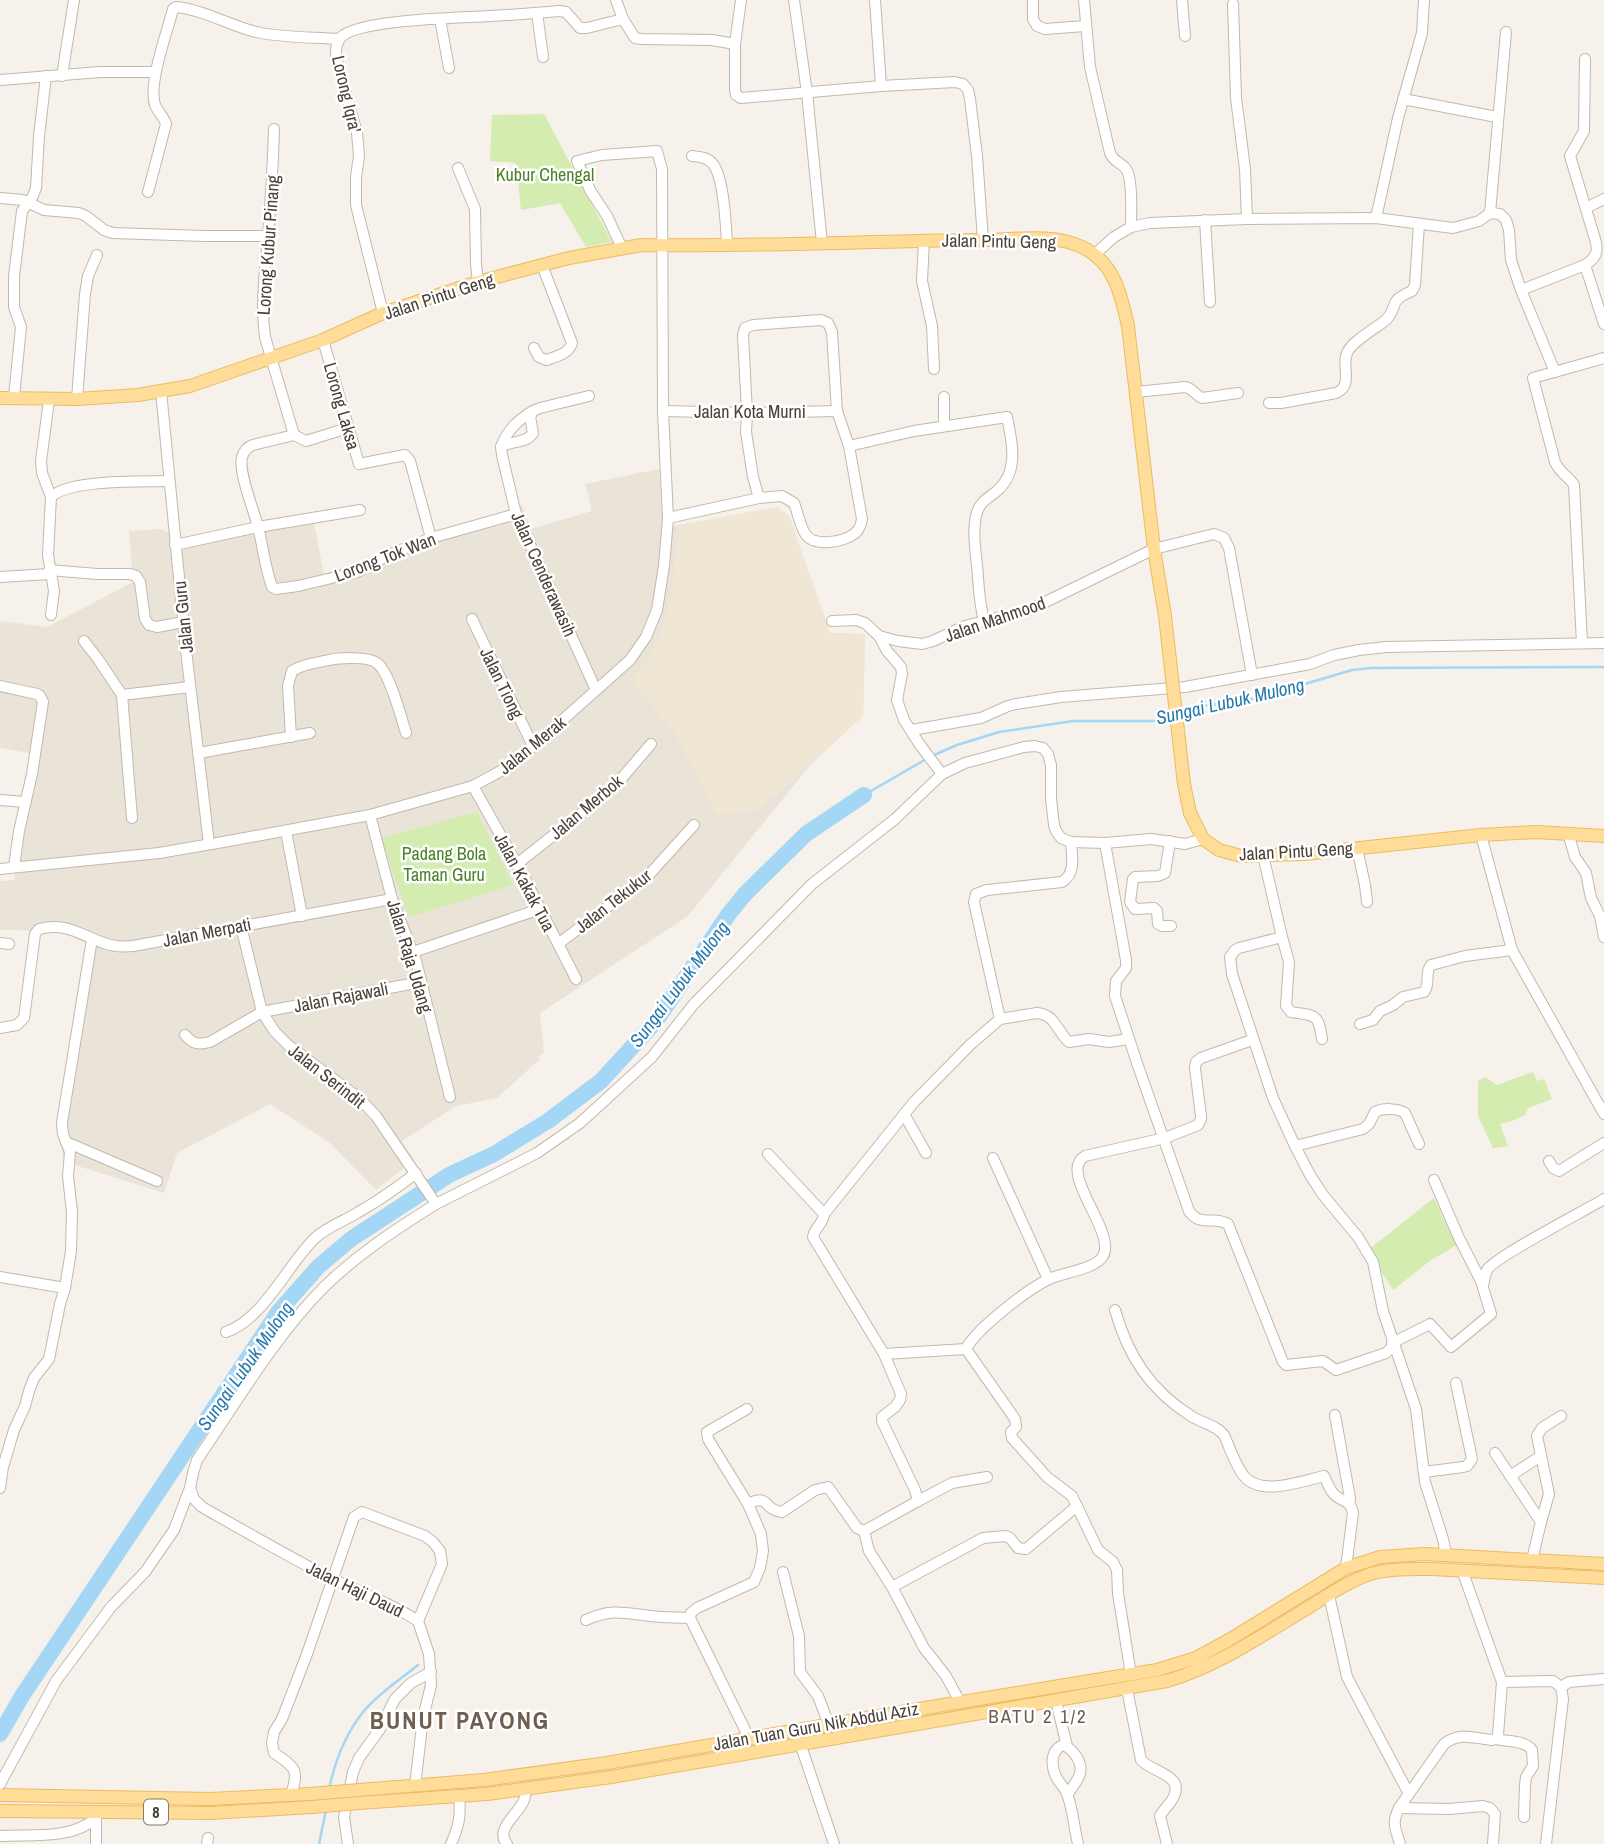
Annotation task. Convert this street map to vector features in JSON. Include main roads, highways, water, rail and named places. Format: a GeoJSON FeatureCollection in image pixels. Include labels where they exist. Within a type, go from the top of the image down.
{"type":"FeatureCollection","features":[{"type":"Feature","properties":{"kind":"main road","name":"Jalan Pintu Geng"},"geometry":{"type":"LineString","coordinates":[[0,398],[77,399],[138,395],[190,386],[323,340],[383,313],[478,282],[542,264],[621,248],[642,245],[924,240],[1064,241],[1082,247],[1105,265],[1115,278],[1121,294],[1128,326],[1184,784],[1190,813],[1203,839],[1219,850],[1241,856],[1304,854],[1481,835],[1536,832],[1604,836]]}},
{"type":"Feature","properties":{"kind":"main road","name":"Jalan Tuan Guru Nik Abdul Aziz"},"geometry":{"type":"LineString","coordinates":[[359,1797],[415,1786],[484,1780],[616,1761],[1157,1670],[1196,1658],[1346,1568],[1380,1557],[1425,1554],[1604,1564]]}},
{"type":"Feature","properties":{"kind":"main road","name":"Jalan Tuan Guru Nik Abdul Aziz"},"geometry":{"type":"LineString","coordinates":[[0,1811],[96,1815],[211,1813],[359,1797],[459,1796],[611,1777],[1167,1681],[1202,1669],[1238,1651],[1353,1580],[1377,1572],[1405,1569],[1462,1570],[1604,1578]]}},
{"type":"Feature","properties":{"kind":"main road"},"geometry":{"type":"LineString","coordinates":[[616,1761],[621,1770],[633,1772]]}},
{"type":"Feature","properties":{"kind":"main road","name":"Jalan Tuan Guru Nik Abdul Aziz"},"geometry":{"type":"LineString","coordinates":[[2,1791],[198,1799],[290,1795],[311,1801]]}},
{"type":"Feature","properties":{"kind":"waterway","name":"Sungai Lubuk Mulong"},"geometry":{"type":"LineString","coordinates":[[1180,715],[1204,706],[1258,698],[1352,670],[1604,667]]}},
{"type":"Feature","properties":{"kind":"waterway","name":"Sungai Lubuk Mulong"},"geometry":{"type":"LineString","coordinates":[[934,755],[999,732],[1073,721],[1153,721],[1173,717]]}},
{"type":"Feature","properties":{"kind":"waterway","name":"Sungai Lubuk Mulong"},"geometry":{"type":"LineString","coordinates":[[864,795],[928,758]]}},
{"type":"Feature","properties":{"kind":"waterway","name":"Sungai Lubuk Mulong"},"geometry":{"type":"LineString","coordinates":[[0,1734],[22,1696],[279,1311],[319,1266],[351,1239],[449,1175],[494,1154],[548,1121],[601,1081],[656,1021],[745,894],[806,834],[864,795]]}},
{"type":"Feature","properties":{"kind":"waterway"},"geometry":{"type":"LineString","coordinates":[[329,1789],[342,1748],[357,1720],[376,1699],[418,1665]]}},
{"type":"Feature","properties":{"kind":"waterway"},"geometry":{"type":"LineString","coordinates":[[319,1844],[326,1810]]}},
{"type":"Feature","properties":{"kind":"district","name":"BATU 2 1/2"},"geometry":{"type":"Point","coordinates":[1038,1716]}},
{"type":"Feature","properties":{"kind":"district","name":"BUNUT PAYONG"},"geometry":{"type":"Point","coordinates":[460,1720]}},
{"type":"Feature","properties":{"kind":"park label","name":"Kubur Chengal"},"geometry":{"type":"Point","coordinates":[545,174]}},
{"type":"Feature","properties":{"kind":"park label","name":"Padang Bola Taman Guru"},"geometry":{"type":"Point","coordinates":[444,863]}}]}
